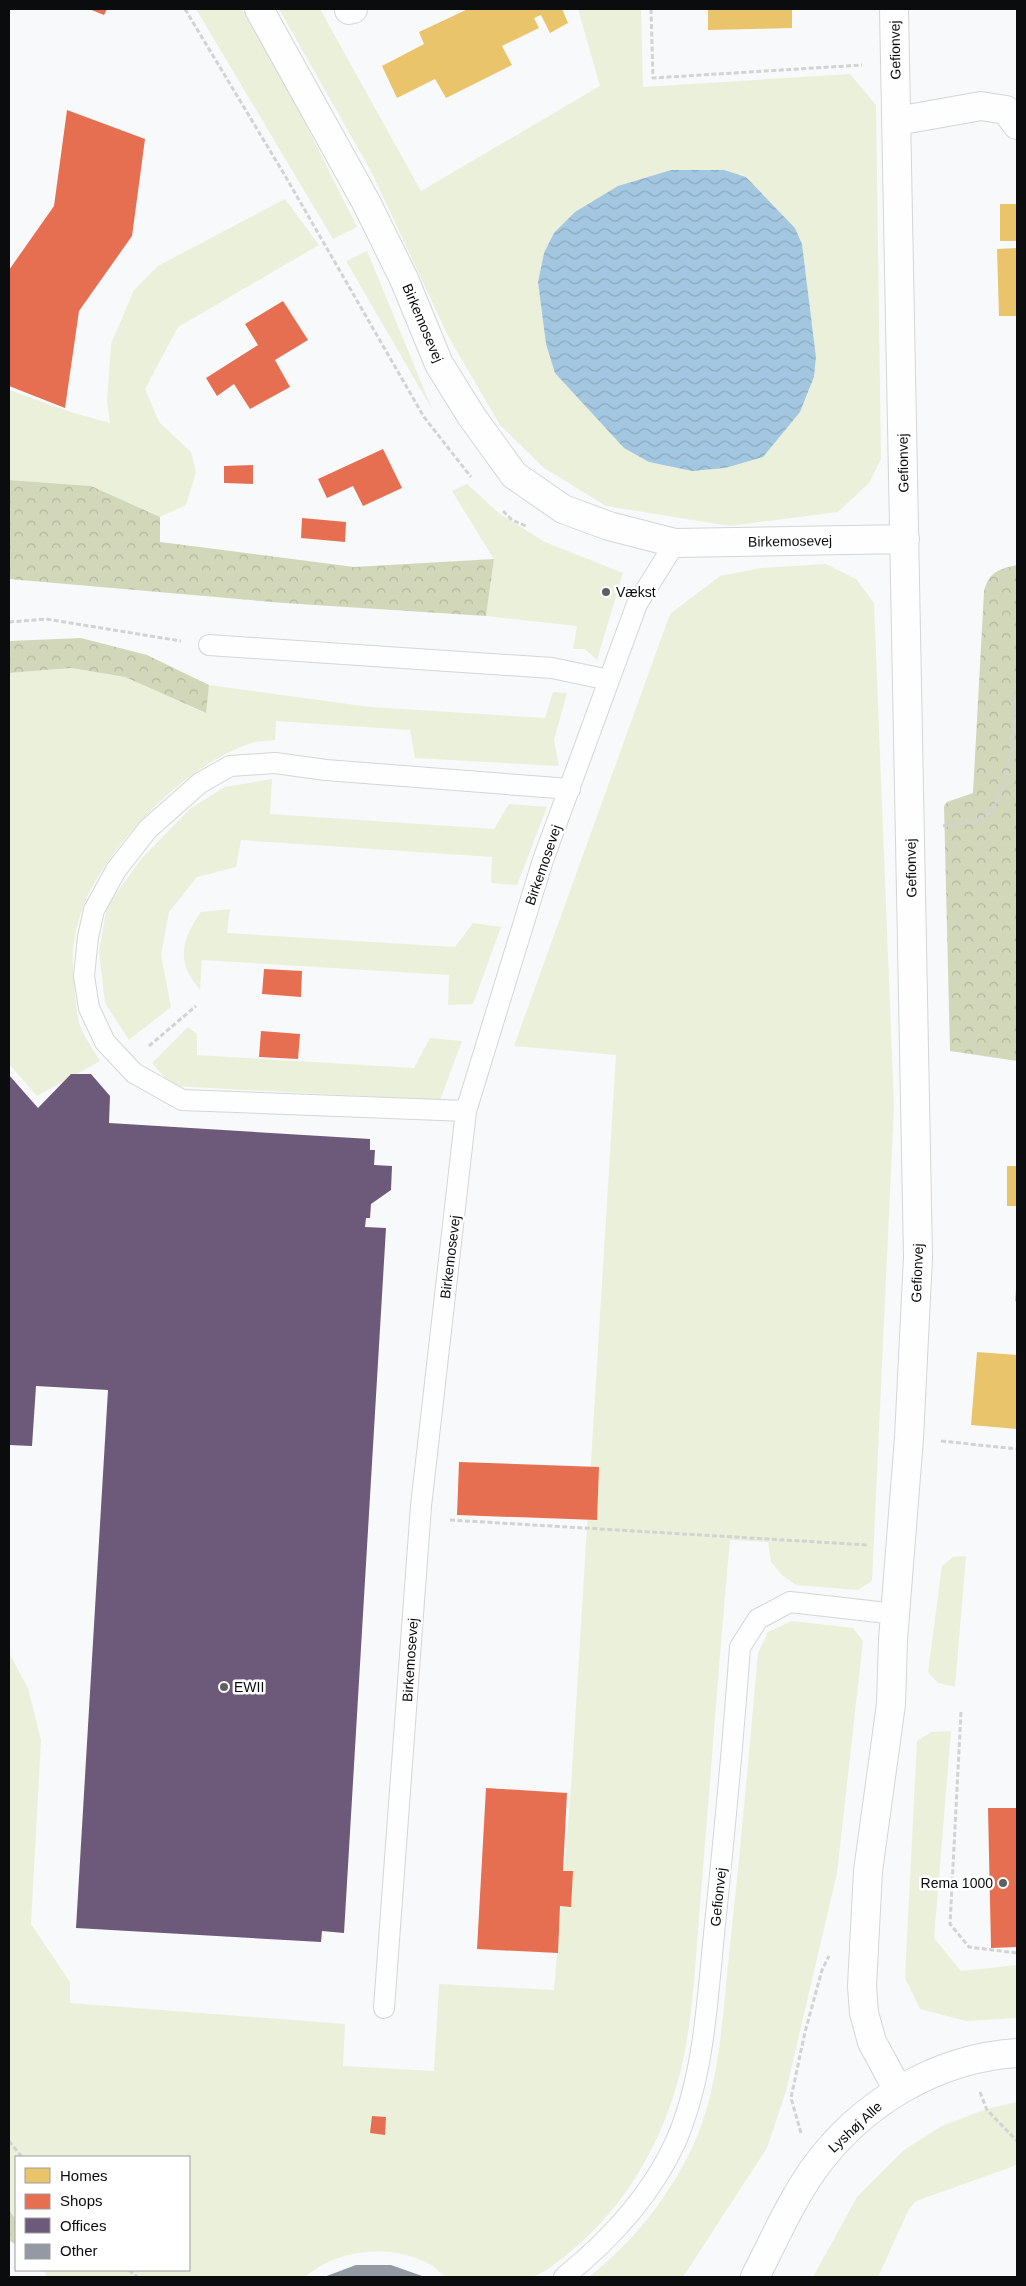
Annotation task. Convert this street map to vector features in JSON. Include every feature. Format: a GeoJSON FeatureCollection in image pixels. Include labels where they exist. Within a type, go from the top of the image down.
{"type":"FeatureCollection","features":[{"type":"Feature","properties":{"kind":"street","name":"Birkemosevej"},"geometry":{"type":"LineString","coordinates":[[259,9],[366,202],[404,279],[439,364],[472,417],[514,475],[563,509],[609,526],[675,543],[905,539]]}},
{"type":"Feature","properties":{"kind":"street","name":"Gefionvej"},"geometry":{"type":"LineString","coordinates":[[894,9],[918,1257],[909,1438],[891,1704],[868,1871],[862,1986],[864,2013],[872,2042],[898,2090]]}},
{"type":"Feature","properties":{"kind":"street"},"geometry":{"type":"LineString","coordinates":[[897,121],[981,106],[1014,114]]}},
{"type":"Feature","properties":{"kind":"street","name":"Lyshøj Alle"},"geometry":{"type":"LineString","coordinates":[[755,2277],[813,2171],[838,2140],[866,2112],[898,2090],[950,2066],[1017,2053]]}},
{"type":"Feature","properties":{"kind":"lane","name":"Birkemosevej"},"geometry":{"type":"LineString","coordinates":[[384,2008],[420,1518],[466,1111],[543,860],[637,604],[675,543]]}},
{"type":"Feature","properties":{"kind":"lane"},"geometry":{"type":"LineString","coordinates":[[208,645],[552,668],[610,680]]}},
{"type":"Feature","properties":{"kind":"lane"},"geometry":{"type":"LineString","coordinates":[[466,1111],[182,1100],[134,1074],[105,1042],[88,1008],[84,976],[88,937],[94,910],[116,870],[148,829],[200,783],[230,766],[275,763],[326,770],[570,789]]}},
{"type":"Feature","properties":{"kind":"lane","name":"Gefionvej"},"geometry":{"type":"LineString","coordinates":[[564,2277],[609,2238],[646,2194],[676,2142],[695,2083],[709,1984],[740,1647],[758,1619],[790,1602],[896,1614]]}},
{"type":"Feature","properties":{"kind":"path"},"geometry":{"type":"LineString","coordinates":[[651,9],[653,78],[895,62]]}},
{"type":"Feature","properties":{"kind":"path"},"geometry":{"type":"LineString","coordinates":[[9,622],[46,619],[208,645]]}},
{"type":"Feature","properties":{"kind":"path"},"geometry":{"type":"LineString","coordinates":[[911,832],[978,820],[993,809],[1006,782],[1017,688]]}},
{"type":"Feature","properties":{"kind":"path"},"geometry":{"type":"LineString","coordinates":[[126,1066],[196,1006]]}},
{"type":"Feature","properties":{"kind":"path"},"geometry":{"type":"LineString","coordinates":[[909,1438],[1017,1449]]}},
{"type":"Feature","properties":{"kind":"path"},"geometry":{"type":"LineString","coordinates":[[420,1518],[901,1547]]}},
{"type":"Feature","properties":{"kind":"path"},"geometry":{"type":"LineString","coordinates":[[961,1712],[950,1924],[969,1947],[1017,1953]]}},
{"type":"Feature","properties":{"kind":"path"},"geometry":{"type":"LineString","coordinates":[[813,2171],[791,2098],[805,2032],[822,1970],[831,1952]]}},
{"type":"Feature","properties":{"kind":"path"},"geometry":{"type":"LineString","coordinates":[[968,2062],[986,2110],[1017,2141]]}},
{"type":"Feature","properties":{"kind":"path"},"geometry":{"type":"LineString","coordinates":[[9,2141],[21,2156]]}},
{"type":"Feature","properties":{"kind":"green space"},"geometry":{"type":"Polygon","coordinates":[[[196,9],[242,9],[279,71],[357,227],[333,239],[196,9]]]}},
{"type":"Feature","properties":{"kind":"green space"},"geometry":{"type":"Polygon","coordinates":[[[279,9],[320,9],[421,191],[600,86],[578,9],[641,9],[643,87],[850,74],[876,105],[881,459],[869,483],[838,512],[730,526],[606,506],[544,468],[500,425],[448,336],[372,173],[279,9]],[[740,174],[544,253],[538,282],[546,344],[649,462],[692,471],[725,468],[806,399],[814,377],[816,357],[802,244],[795,228],[746,177],[740,174]]]}},
{"type":"Feature","properties":{"kind":"green space"},"geometry":{"type":"Polygon","coordinates":[[[285,199],[319,245],[178,327],[145,389],[159,422],[191,452],[196,472],[186,505],[160,517],[91,486],[9,480],[9,390],[74,413],[110,423],[107,400],[111,344],[134,290],[158,266],[285,199]]]}},
{"type":"Feature","properties":{"kind":"green space"},"geometry":{"type":"Polygon","coordinates":[[[367,251],[433,411],[346,261],[367,251]]]}},
{"type":"Feature","properties":{"kind":"green space"},"geometry":{"type":"Polygon","coordinates":[[[9,480],[91,486],[160,517],[160,542],[354,567],[494,559],[486,616],[284,603],[9,579],[9,480]]]}},
{"type":"Feature","properties":{"kind":"green space"},"geometry":{"type":"Polygon","coordinates":[[[467,484],[500,514],[545,542],[623,573],[597,660],[585,649],[573,649],[577,626],[486,616],[494,559],[452,491],[467,484]]]}},
{"type":"Feature","properties":{"kind":"green space"},"geometry":{"type":"Polygon","coordinates":[[[826,564],[856,579],[874,603],[894,1106],[872,1581],[858,1590],[796,1585],[782,1575],[771,1562],[768,1542],[730,1540],[691,2007],[680,2073],[663,2124],[639,2172],[625,2194],[608,2214],[570,2252],[547,2270],[531,2277],[453,2278],[443,2275],[431,2265],[416,2258],[383,2251],[366,2252],[334,2260],[319,2267],[305,2277],[46,2277],[45,2271],[190,2271],[190,2156],[15,2156],[15,2219],[9,2210],[9,1653],[28,1688],[41,1740],[31,1924],[70,1982],[70,2003],[345,2024],[343,2066],[434,2071],[439,1984],[554,1990],[571,1787],[616,1055],[514,1046],[670,614],[720,576],[761,568],[826,564]]]}},
{"type":"Feature","properties":{"kind":"green space"},"geometry":{"type":"Polygon","coordinates":[[[1017,565],[1017,1061],[950,1051],[944,806],[947,802],[973,793],[984,592],[988,580],[995,572],[1017,565]]]}},
{"type":"Feature","properties":{"kind":"green space"},"geometry":{"type":"Polygon","coordinates":[[[81,638],[147,655],[209,685],[206,713],[125,677],[71,668],[9,673],[9,641],[81,638]]]}},
{"type":"Feature","properties":{"kind":"green space"},"geometry":{"type":"Polygon","coordinates":[[[71,668],[125,677],[205,713],[209,685],[370,707],[545,718],[553,692],[567,693],[554,740],[559,766],[415,758],[410,730],[276,721],[275,740],[252,743],[228,752],[181,783],[138,824],[103,869],[90,891],[81,912],[73,950],[75,988],[80,1025],[100,1061],[37,1096],[9,1064],[9,673],[71,668]]]}},
{"type":"Feature","properties":{"kind":"green space"},"geometry":{"type":"Polygon","coordinates":[[[272,779],[270,814],[494,829],[509,804],[547,807],[517,885],[491,883],[492,857],[241,840],[236,867],[197,877],[169,912],[161,955],[171,1007],[129,1040],[105,1003],[99,952],[107,906],[142,858],[191,808],[225,787],[272,779]]]}},
{"type":"Feature","properties":{"kind":"green space"},"geometry":{"type":"Polygon","coordinates":[[[230,909],[227,933],[455,947],[473,923],[501,927],[473,1004],[448,1005],[449,975],[202,960],[200,990],[190,976],[184,960],[187,938],[201,912],[230,909]]]}},
{"type":"Feature","properties":{"kind":"green space"},"geometry":{"type":"Polygon","coordinates":[[[188,1027],[197,1034],[197,1055],[414,1068],[430,1038],[462,1041],[440,1100],[172,1086],[152,1063],[188,1027]]]}},
{"type":"Feature","properties":{"kind":"green space"},"geometry":{"type":"Polygon","coordinates":[[[966,1556],[955,1687],[938,1683],[928,1672],[942,1566],[953,1557],[966,1556]]]}},
{"type":"Feature","properties":{"kind":"green space"},"geometry":{"type":"Polygon","coordinates":[[[792,1621],[853,1628],[863,1641],[837,1873],[786,2091],[767,2148],[683,2277],[589,2277],[635,2234],[660,2202],[692,2148],[709,2102],[722,2029],[758,1653],[768,1632],[792,1621]]]}},
{"type":"Feature","properties":{"kind":"green space"},"geometry":{"type":"Polygon","coordinates":[[[951,1731],[934,1938],[961,1971],[1017,1965],[1017,2018],[966,2021],[920,2009],[905,1978],[917,1741],[931,1732],[951,1731]]]}},
{"type":"Feature","properties":{"kind":"green space"},"geometry":{"type":"Polygon","coordinates":[[[1017,2102],[1017,2165],[916,2201],[909,2209],[878,2277],[813,2277],[857,2197],[904,2150],[942,2126],[986,2109],[1017,2102]]]}},
{"type":"Feature","properties":{"kind":"green space"},"geometry":{"type":"Polygon","coordinates":[[[9,2210],[15,2219],[15,2244],[9,2240],[9,2210]]]}},
{"type":"Feature","properties":{"kind":"water"},"geometry":{"type":"Polygon","coordinates":[[[671,170],[724,170],[746,177],[795,228],[802,244],[816,357],[814,377],[800,412],[763,457],[725,468],[692,471],[649,462],[624,448],[555,373],[546,344],[538,282],[544,253],[554,233],[575,212],[618,186],[671,170]]]}},
{"type":"Feature","properties":{"kind":"building: Homes"},"geometry":{"type":"Polygon","coordinates":[[[468,9],[562,9],[568,23],[550,33],[541,15],[534,18],[539,28],[502,46],[512,65],[446,98],[435,79],[397,98],[382,66],[424,44],[419,32],[468,9]]]}},
{"type":"Feature","properties":{"kind":"building: Homes"},"geometry":{"type":"Polygon","coordinates":[[[708,9],[792,9],[792,28],[708,30],[708,9]]]}},
{"type":"Feature","properties":{"kind":"building: Homes"},"geometry":{"type":"Polygon","coordinates":[[[1000,204],[1017,204],[1017,241],[1000,241],[1000,204]]]}},
{"type":"Feature","properties":{"kind":"building: Homes"},"geometry":{"type":"Polygon","coordinates":[[[1017,248],[1017,316],[999,316],[997,249],[1017,248]]]}},
{"type":"Feature","properties":{"kind":"building: Homes"},"geometry":{"type":"Polygon","coordinates":[[[1007,1166],[1017,1166],[1017,1206],[1007,1206],[1007,1166]]]}},
{"type":"Feature","properties":{"kind":"building: Homes"},"geometry":{"type":"Polygon","coordinates":[[[1017,1289],[1017,1302],[1015,1301],[1017,1289]]]}},
{"type":"Feature","properties":{"kind":"building: Homes"},"geometry":{"type":"Polygon","coordinates":[[[977,1352],[1017,1355],[1017,1429],[971,1425],[977,1352]]]}},
{"type":"Feature","properties":{"kind":"building: Shops"},"geometry":{"type":"Polygon","coordinates":[[[89,9],[107,9],[104,15],[89,9]]]}},
{"type":"Feature","properties":{"kind":"building: Shops"},"geometry":{"type":"Polygon","coordinates":[[[67,110],[145,139],[132,236],[79,311],[65,408],[9,386],[9,270],[54,206],[67,110]]]}},
{"type":"Feature","properties":{"kind":"building: Shops"},"geometry":{"type":"Polygon","coordinates":[[[283,301],[308,340],[275,360],[290,387],[250,409],[234,384],[217,396],[206,378],[258,345],[245,324],[283,301]]]}},
{"type":"Feature","properties":{"kind":"building: Shops"},"geometry":{"type":"Polygon","coordinates":[[[383,449],[402,488],[363,506],[353,486],[327,498],[318,479],[383,449]]]}},
{"type":"Feature","properties":{"kind":"building: Shops"},"geometry":{"type":"Polygon","coordinates":[[[253,465],[253,484],[224,483],[224,466],[253,465]]]}},
{"type":"Feature","properties":{"kind":"building: Shops"},"geometry":{"type":"Polygon","coordinates":[[[302,518],[346,522],[345,542],[301,538],[302,518]]]}},
{"type":"Feature","properties":{"kind":"building: Shops"},"geometry":{"type":"Polygon","coordinates":[[[264,969],[302,971],[301,997],[262,994],[264,969]]]}},
{"type":"Feature","properties":{"kind":"building: Shops"},"geometry":{"type":"Polygon","coordinates":[[[261,1031],[300,1034],[298,1059],[259,1057],[261,1031]]]}},
{"type":"Feature","properties":{"kind":"building: Shops"},"geometry":{"type":"Polygon","coordinates":[[[459,1462],[599,1467],[597,1520],[457,1515],[459,1462]]]}},
{"type":"Feature","properties":{"kind":"building: Shops"},"geometry":{"type":"Polygon","coordinates":[[[486,1788],[567,1793],[563,1871],[573,1871],[571,1907],[560,1906],[558,1953],[477,1949],[486,1788]]]}},
{"type":"Feature","properties":{"kind":"building: Shops","name":"Rema 1000"},"geometry":{"type":"Polygon","coordinates":[[[988,1808],[1017,1808],[1017,1947],[991,1948],[988,1808]]]}},
{"type":"Feature","properties":{"kind":"building: Shops"},"geometry":{"type":"Polygon","coordinates":[[[372,2116],[386,2117],[385,2135],[370,2133],[372,2116]]]}},
{"type":"Feature","properties":{"kind":"building: Offices","name":"EWII"},"geometry":{"type":"Polygon","coordinates":[[[71,1074],[91,1074],[110,1096],[109,1123],[370,1139],[370,1150],[375,1150],[374,1165],[392,1166],[391,1190],[371,1204],[370,1218],[366,1218],[365,1227],[386,1228],[344,1933],[322,1931],[321,1942],[76,1928],[108,1390],[36,1386],[32,1446],[9,1445],[9,1075],[38,1108],[71,1074]]]}},
{"type":"Feature","properties":{"kind":"building: Other"},"geometry":{"type":"Polygon","coordinates":[[[356,2265],[391,2265],[425,2277],[324,2277],[356,2265]]]}},
{"type":"Feature","properties":{"kind":"place","name":"Vækst"},"geometry":{"type":"Point","coordinates":[606,592]}},
{"type":"Feature","properties":{"kind":"place","name":"EWII"},"geometry":{"type":"Point","coordinates":[224,1687]}},
{"type":"Feature","properties":{"kind":"place","name":"Rema 1000"},"geometry":{"type":"Point","coordinates":[1003,1883]}}]}
